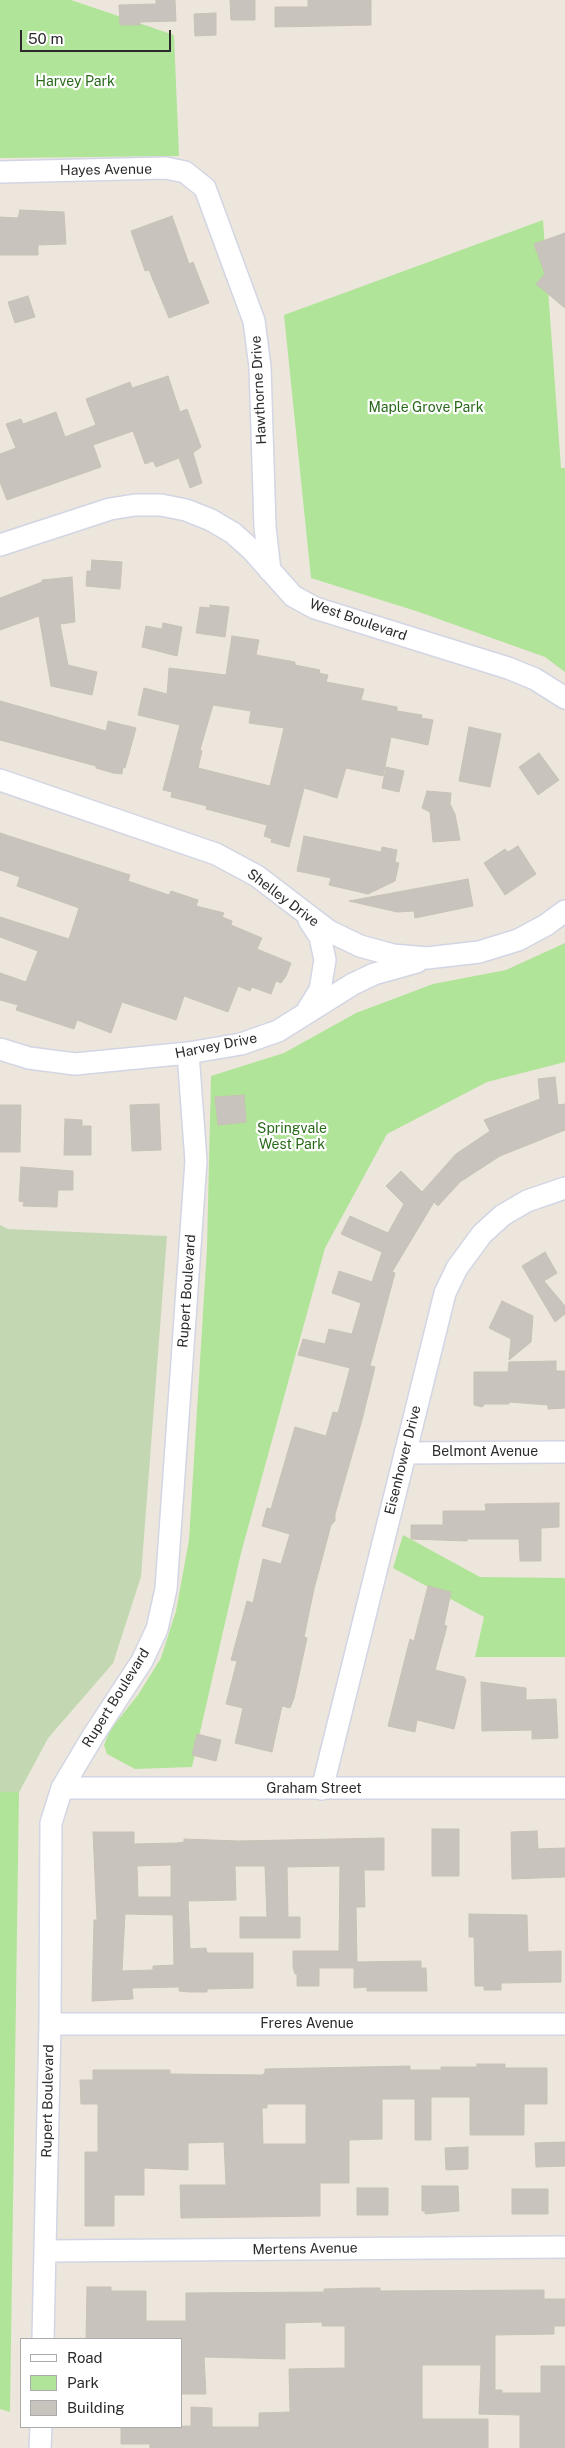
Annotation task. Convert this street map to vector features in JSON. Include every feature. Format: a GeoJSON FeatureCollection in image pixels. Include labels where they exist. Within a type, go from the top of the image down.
{"type":"FeatureCollection","features":[{"type":"Feature","properties":{"kind":"street","name":"Hayes Avenue"},"geometry":{"type":"LineString","coordinates":[[0,172],[166,168],[185,172],[206,188]]}},
{"type":"Feature","properties":{"kind":"street","name":"Hawthorne Drive"},"geometry":{"type":"LineString","coordinates":[[206,188],[254,321],[259,360],[265,518],[270,571]]}},
{"type":"Feature","properties":{"kind":"street","name":"West Boulevard"},"geometry":{"type":"LineString","coordinates":[[0,545],[110,509],[135,505],[161,505],[186,510],[210,520],[233,533],[252,550],[293,596],[314,608],[508,668],[546,684],[565,698]]}},
{"type":"Feature","properties":{"kind":"street","name":"Shelley Drive"},"geometry":{"type":"LineString","coordinates":[[0,780],[216,854],[257,876],[329,931],[360,946],[393,955],[444,958],[479,952],[518,940],[546,925],[565,911]]}},
{"type":"Feature","properties":{"kind":"street"},"geometry":{"type":"LineString","coordinates":[[300,1017],[314,1002],[320,990],[325,960],[320,937],[302,912]]}},
{"type":"Feature","properties":{"kind":"street","name":"Harvey Drive"},"geometry":{"type":"LineString","coordinates":[[0,1049],[29,1058],[75,1064],[188,1053],[254,1041],[278,1031],[332,995],[374,974],[404,965],[444,958]]}},
{"type":"Feature","properties":{"kind":"street","name":"Rupert Boulevard"},"geometry":{"type":"LineString","coordinates":[[43,2338],[50,2024],[51,1823],[62,1788],[142,1661],[157,1629],[166,1589],[196,1161],[188,1053]]}},
{"type":"Feature","properties":{"kind":"street","name":"Eisenhower Drive"},"geometry":{"type":"LineString","coordinates":[[322,1789],[445,1293],[457,1268],[482,1234],[503,1215],[527,1201],[565,1188]]}},
{"type":"Feature","properties":{"kind":"street","name":"Belmont Avenue"},"geometry":{"type":"LineString","coordinates":[[405,1453],[565,1452]]}},
{"type":"Feature","properties":{"kind":"street","name":"Graham Street"},"geometry":{"type":"LineString","coordinates":[[62,1788],[565,1788]]}},
{"type":"Feature","properties":{"kind":"street","name":"Freres Avenue"},"geometry":{"type":"LineString","coordinates":[[50,2024],[565,2024]]}},
{"type":"Feature","properties":{"kind":"street","name":"Mertens Avenue"},"geometry":{"type":"LineString","coordinates":[[46,2251],[565,2247]]}},
{"type":"Feature","properties":{"kind":"street"},"geometry":{"type":"LineString","coordinates":[[40,2448],[41,2428]]}},
{"type":"Feature","properties":{"kind":"green space","name":"Harvey Park"},"geometry":{"type":"Polygon","coordinates":[[[0,0],[71,0],[174,35],[179,156],[0,158],[0,0]]]}},
{"type":"Feature","properties":{"kind":"green space","name":"Maple Grove Park"},"geometry":{"type":"Polygon","coordinates":[[[543,220],[561,468],[565,468],[565,672],[545,657],[419,612],[311,578],[284,315],[543,220]]]}},
{"type":"Feature","properties":{"kind":"green space","name":"Springvale West Park"},"geometry":{"type":"Polygon","coordinates":[[[565,943],[565,1062],[487,1082],[387,1134],[325,1248],[241,1553],[192,1767],[135,1769],[107,1754],[104,1745],[110,1730],[138,1695],[161,1658],[176,1611],[189,1540],[207,1248],[211,1076],[284,1053],[356,1013],[433,984],[506,970],[565,943]]]}},
{"type":"Feature","properties":{"kind":"green space"},"geometry":{"type":"Polygon","coordinates":[[[0,1225],[8,1229],[167,1236],[141,1576],[113,1663],[48,1738],[19,1792],[0,1792],[0,1225]]]}},
{"type":"Feature","properties":{"kind":"green space"},"geometry":{"type":"Polygon","coordinates":[[[0,1447],[141,1576],[113,1663],[48,1738],[19,1792],[10,2412],[0,2409],[0,1447]]]}},
{"type":"Feature","properties":{"kind":"green space"},"geometry":{"type":"Polygon","coordinates":[[[403,1535],[480,1577],[565,1578],[565,1657],[475,1657],[484,1617],[393,1568],[403,1535]]]}},
{"type":"Feature","properties":{"kind":"building"},"geometry":{"type":"Polygon","coordinates":[[[156,0],[175,0],[176,21],[140,22],[140,25],[120,25],[119,5],[156,4],[156,0]]]}},
{"type":"Feature","properties":{"kind":"building"},"geometry":{"type":"Polygon","coordinates":[[[230,0],[255,0],[255,20],[231,20],[230,0]]]}},
{"type":"Feature","properties":{"kind":"building"},"geometry":{"type":"Polygon","coordinates":[[[308,0],[371,0],[371,25],[275,27],[275,7],[308,7],[308,0]]]}},
{"type":"Feature","properties":{"kind":"building"},"geometry":{"type":"Polygon","coordinates":[[[216,13],[216,35],[195,36],[194,14],[216,13]]]}},
{"type":"Feature","properties":{"kind":"building"},"geometry":{"type":"Polygon","coordinates":[[[20,210],[64,212],[66,244],[38,245],[38,255],[0,255],[0,217],[18,218],[20,210]]]}},
{"type":"Feature","properties":{"kind":"building"},"geometry":{"type":"Polygon","coordinates":[[[172,216],[189,264],[193,262],[209,303],[169,318],[149,270],[145,271],[131,231],[172,216]]]}},
{"type":"Feature","properties":{"kind":"building"},"geometry":{"type":"Polygon","coordinates":[[[565,233],[565,308],[536,284],[545,274],[534,244],[565,233]]]}},
{"type":"Feature","properties":{"kind":"building"},"geometry":{"type":"Polygon","coordinates":[[[28,296],[35,317],[15,323],[8,302],[28,296]]]}},
{"type":"Feature","properties":{"kind":"building"},"geometry":{"type":"Polygon","coordinates":[[[168,376],[180,412],[187,409],[201,447],[193,453],[202,483],[190,488],[179,458],[156,467],[153,461],[145,464],[133,431],[93,445],[101,467],[7,500],[0,482],[0,454],[16,448],[6,424],[21,419],[23,424],[56,412],[65,437],[96,425],[86,399],[130,382],[132,388],[168,376]]]}},
{"type":"Feature","properties":{"kind":"building"},"geometry":{"type":"Polygon","coordinates":[[[92,560],[122,562],[120,589],[86,586],[87,571],[91,571],[92,560]]]}},
{"type":"Feature","properties":{"kind":"building"},"geometry":{"type":"Polygon","coordinates":[[[72,577],[75,622],[60,624],[68,665],[97,672],[92,695],[51,686],[39,616],[0,630],[0,598],[42,582],[42,580],[72,577]]]}},
{"type":"Feature","properties":{"kind":"building"},"geometry":{"type":"Polygon","coordinates":[[[210,605],[229,607],[225,637],[196,633],[200,607],[210,608],[210,605]]]}},
{"type":"Feature","properties":{"kind":"building"},"geometry":{"type":"Polygon","coordinates":[[[163,623],[182,627],[177,656],[142,647],[146,626],[162,629],[163,623]]]}},
{"type":"Feature","properties":{"kind":"building"},"geometry":{"type":"Polygon","coordinates":[[[232,636],[259,640],[256,655],[295,662],[295,665],[320,670],[319,673],[328,675],[326,682],[364,689],[361,700],[397,707],[397,711],[422,715],[421,718],[433,720],[428,745],[391,737],[383,776],[346,768],[337,798],[304,788],[289,847],[271,842],[272,839],[264,836],[267,825],[206,809],[207,806],[171,797],[172,792],[163,790],[180,725],[138,715],[144,688],[167,694],[169,668],[226,675],[232,636]],[[213,705],[200,750],[202,751],[198,768],[270,786],[284,728],[249,723],[251,711],[213,705]]]}},
{"type":"Feature","properties":{"kind":"building"},"geometry":{"type":"Polygon","coordinates":[[[0,701],[106,731],[108,721],[136,728],[122,774],[0,740],[0,701]]]}},
{"type":"Feature","properties":{"kind":"building"},"geometry":{"type":"Polygon","coordinates":[[[469,727],[501,734],[490,787],[459,781],[469,727]]]}},
{"type":"Feature","properties":{"kind":"building"},"geometry":{"type":"Polygon","coordinates":[[[539,753],[559,780],[538,795],[519,767],[539,753]]]}},
{"type":"Feature","properties":{"kind":"building"},"geometry":{"type":"Polygon","coordinates":[[[386,767],[404,771],[399,792],[382,788],[386,767]]]}},
{"type":"Feature","properties":{"kind":"building"},"geometry":{"type":"Polygon","coordinates":[[[427,791],[451,793],[450,804],[455,814],[460,840],[433,842],[430,812],[422,808],[427,791]]]}},
{"type":"Feature","properties":{"kind":"building"},"geometry":{"type":"Polygon","coordinates":[[[0,833],[130,875],[128,881],[169,895],[171,891],[198,900],[196,906],[224,913],[222,917],[232,921],[231,925],[262,938],[257,949],[291,963],[286,976],[281,983],[276,981],[271,994],[252,987],[250,991],[238,986],[228,1012],[184,996],[176,1020],[122,1002],[111,1033],[77,1020],[74,1029],[16,1010],[18,1005],[0,1000],[0,973],[26,982],[38,951],[0,937],[0,917],[69,939],[79,908],[17,886],[20,877],[0,870],[0,833]]]}},
{"type":"Feature","properties":{"kind":"building"},"geometry":{"type":"Polygon","coordinates":[[[304,836],[381,852],[382,847],[397,850],[395,862],[399,863],[395,881],[368,894],[329,885],[331,878],[297,871],[304,836]]]}},
{"type":"Feature","properties":{"kind":"building"},"geometry":{"type":"Polygon","coordinates":[[[518,846],[536,874],[505,895],[484,863],[505,849],[508,852],[518,846]]]}},
{"type":"Feature","properties":{"kind":"building"},"geometry":{"type":"Polygon","coordinates":[[[468,879],[473,906],[415,918],[414,911],[397,912],[349,901],[468,879]]]}},
{"type":"Feature","properties":{"kind":"building"},"geometry":{"type":"Polygon","coordinates":[[[555,1077],[558,1105],[565,1104],[565,1130],[500,1156],[460,1182],[438,1206],[434,1202],[392,1272],[395,1273],[370,1366],[375,1367],[362,1420],[335,1514],[335,1521],[331,1525],[314,1589],[304,1637],[307,1638],[294,1698],[290,1708],[282,1706],[272,1752],[235,1743],[243,1708],[226,1704],[237,1661],[231,1660],[247,1601],[253,1603],[263,1559],[281,1564],[290,1534],[262,1526],[267,1508],[271,1509],[295,1427],[326,1436],[333,1412],[338,1413],[350,1368],[298,1355],[303,1339],[325,1344],[329,1329],[352,1334],[361,1303],[332,1293],[339,1271],[372,1282],[382,1252],[341,1234],[350,1216],[388,1233],[404,1204],[386,1186],[401,1171],[422,1192],[456,1154],[490,1131],[484,1120],[540,1099],[538,1079],[555,1077]]]}},
{"type":"Feature","properties":{"kind":"building"},"geometry":{"type":"Polygon","coordinates":[[[244,1095],[246,1122],[218,1125],[215,1097],[244,1095]]]}},
{"type":"Feature","properties":{"kind":"building"},"geometry":{"type":"Polygon","coordinates":[[[159,1104],[161,1150],[132,1151],[130,1105],[159,1104]]]}},
{"type":"Feature","properties":{"kind":"building"},"geometry":{"type":"Polygon","coordinates":[[[0,1105],[21,1105],[20,1152],[0,1152],[0,1105]]]}},
{"type":"Feature","properties":{"kind":"building"},"geometry":{"type":"Polygon","coordinates":[[[65,1119],[82,1120],[82,1126],[91,1126],[91,1155],[64,1155],[65,1119]]]}},
{"type":"Feature","properties":{"kind":"building"},"geometry":{"type":"Polygon","coordinates":[[[21,1167],[73,1171],[73,1190],[58,1190],[57,1207],[23,1206],[24,1202],[19,1201],[21,1167]]]}},
{"type":"Feature","properties":{"kind":"building"},"geometry":{"type":"Polygon","coordinates":[[[545,1252],[557,1273],[544,1281],[565,1306],[565,1314],[555,1322],[522,1266],[545,1252]]]}},
{"type":"Feature","properties":{"kind":"building"},"geometry":{"type":"Polygon","coordinates":[[[502,1301],[533,1316],[531,1342],[509,1360],[511,1339],[489,1328],[502,1301]]]}},
{"type":"Feature","properties":{"kind":"building"},"geometry":{"type":"Polygon","coordinates":[[[556,1361],[556,1371],[565,1371],[565,1408],[548,1409],[548,1405],[509,1402],[509,1404],[485,1404],[482,1407],[474,1405],[474,1372],[508,1372],[509,1362],[556,1361]]]}},
{"type":"Feature","properties":{"kind":"building"},"geometry":{"type":"Polygon","coordinates":[[[559,1503],[559,1527],[541,1528],[541,1561],[520,1561],[519,1539],[467,1539],[467,1541],[411,1539],[411,1525],[443,1525],[443,1511],[486,1511],[485,1504],[559,1503]]]}},
{"type":"Feature","properties":{"kind":"building"},"geometry":{"type":"Polygon","coordinates":[[[428,1586],[451,1592],[444,1625],[447,1626],[435,1670],[464,1677],[466,1680],[454,1729],[417,1720],[415,1732],[388,1726],[410,1639],[414,1641],[428,1586]]]}},
{"type":"Feature","properties":{"kind":"building"},"geometry":{"type":"Polygon","coordinates":[[[481,1682],[526,1688],[526,1700],[556,1699],[558,1738],[532,1739],[532,1730],[482,1731],[481,1682]]]}},
{"type":"Feature","properties":{"kind":"building"},"geometry":{"type":"Polygon","coordinates":[[[197,1734],[221,1740],[216,1761],[192,1755],[197,1734]]]}},
{"type":"Feature","properties":{"kind":"building"},"geometry":{"type":"Polygon","coordinates":[[[432,1829],[459,1829],[459,1876],[432,1876],[432,1829]]]}},
{"type":"Feature","properties":{"kind":"building"},"geometry":{"type":"Polygon","coordinates":[[[537,1831],[538,1849],[565,1848],[565,1877],[512,1879],[511,1832],[537,1831]]]}},
{"type":"Feature","properties":{"kind":"building"},"geometry":{"type":"Polygon","coordinates":[[[93,1832],[134,1832],[134,1844],[177,1843],[184,1842],[184,1839],[238,1841],[384,1838],[384,1870],[364,1870],[365,1907],[356,1907],[357,1962],[421,1961],[421,1968],[426,1968],[427,1991],[367,1991],[367,1987],[354,1988],[354,1968],[319,1968],[319,1986],[297,1986],[297,1974],[295,1974],[293,1967],[293,1951],[339,1951],[340,1866],[287,1867],[288,1917],[300,1917],[300,1938],[240,1938],[240,1917],[267,1917],[265,1866],[235,1866],[236,1900],[188,1901],[190,1949],[206,1948],[207,1953],[253,1953],[253,1988],[207,1989],[207,1992],[189,1992],[179,1991],[179,1987],[132,1988],[133,1999],[92,2001],[94,1920],[97,1920],[93,1832]],[[171,1865],[137,1866],[138,1897],[171,1897],[171,1865]],[[125,1914],[122,1971],[153,1970],[153,1966],[174,1965],[173,1915],[125,1914]]]}},
{"type":"Feature","properties":{"kind":"building"},"geometry":{"type":"Polygon","coordinates":[[[469,1914],[527,1915],[528,1952],[561,1951],[561,1982],[501,1983],[501,1990],[484,1990],[484,1986],[475,1986],[474,1937],[469,1937],[469,1914]]]}},
{"type":"Feature","properties":{"kind":"building"},"geometry":{"type":"Polygon","coordinates":[[[477,2064],[505,2064],[505,2068],[547,2068],[547,2104],[524,2104],[524,2135],[470,2135],[470,2097],[431,2097],[431,2140],[415,2140],[415,2099],[382,2099],[382,2139],[349,2140],[349,2183],[320,2183],[320,2216],[181,2218],[180,2185],[226,2185],[224,2142],[188,2143],[188,2170],[144,2168],[144,2195],[114,2195],[114,2226],[85,2226],[85,2152],[98,2152],[98,2104],[81,2104],[80,2080],[93,2080],[93,2070],[170,2070],[170,2074],[262,2075],[265,2073],[265,2069],[410,2066],[410,2070],[441,2070],[441,2067],[477,2067],[477,2064]],[[267,2104],[267,2108],[262,2108],[263,2144],[306,2144],[306,2104],[267,2104]]]}},
{"type":"Feature","properties":{"kind":"building"},"geometry":{"type":"Polygon","coordinates":[[[565,2142],[565,2166],[536,2167],[535,2143],[565,2142]]]}},
{"type":"Feature","properties":{"kind":"building"},"geometry":{"type":"Polygon","coordinates":[[[468,2147],[468,2169],[446,2170],[445,2148],[468,2147]]]}},
{"type":"Feature","properties":{"kind":"building"},"geometry":{"type":"Polygon","coordinates":[[[422,2186],[458,2186],[459,2211],[425,2214],[425,2211],[422,2211],[422,2186]]]}},
{"type":"Feature","properties":{"kind":"building"},"geometry":{"type":"Polygon","coordinates":[[[357,2188],[388,2188],[388,2215],[357,2215],[357,2188]]]}},
{"type":"Feature","properties":{"kind":"building"},"geometry":{"type":"Polygon","coordinates":[[[512,2189],[548,2189],[548,2214],[512,2214],[512,2189]]]}},
{"type":"Feature","properties":{"kind":"building"},"geometry":{"type":"Polygon","coordinates":[[[87,2287],[111,2287],[111,2291],[146,2291],[146,2321],[186,2321],[186,2293],[324,2292],[324,2289],[365,2288],[380,2288],[380,2291],[544,2290],[544,2299],[565,2299],[565,2326],[554,2326],[554,2334],[495,2335],[495,2390],[502,2390],[502,2393],[541,2393],[541,2366],[565,2366],[565,2448],[520,2448],[520,2415],[479,2414],[481,2365],[422,2365],[422,2419],[488,2419],[488,2448],[150,2448],[150,2444],[121,2444],[121,2428],[182,2428],[182,2426],[191,2426],[191,2407],[212,2408],[212,2427],[259,2427],[259,2413],[290,2412],[289,2369],[345,2368],[345,2326],[322,2326],[322,2322],[285,2323],[285,2359],[204,2357],[206,2394],[182,2394],[182,2338],[86,2338],[87,2287]]]}}]}
